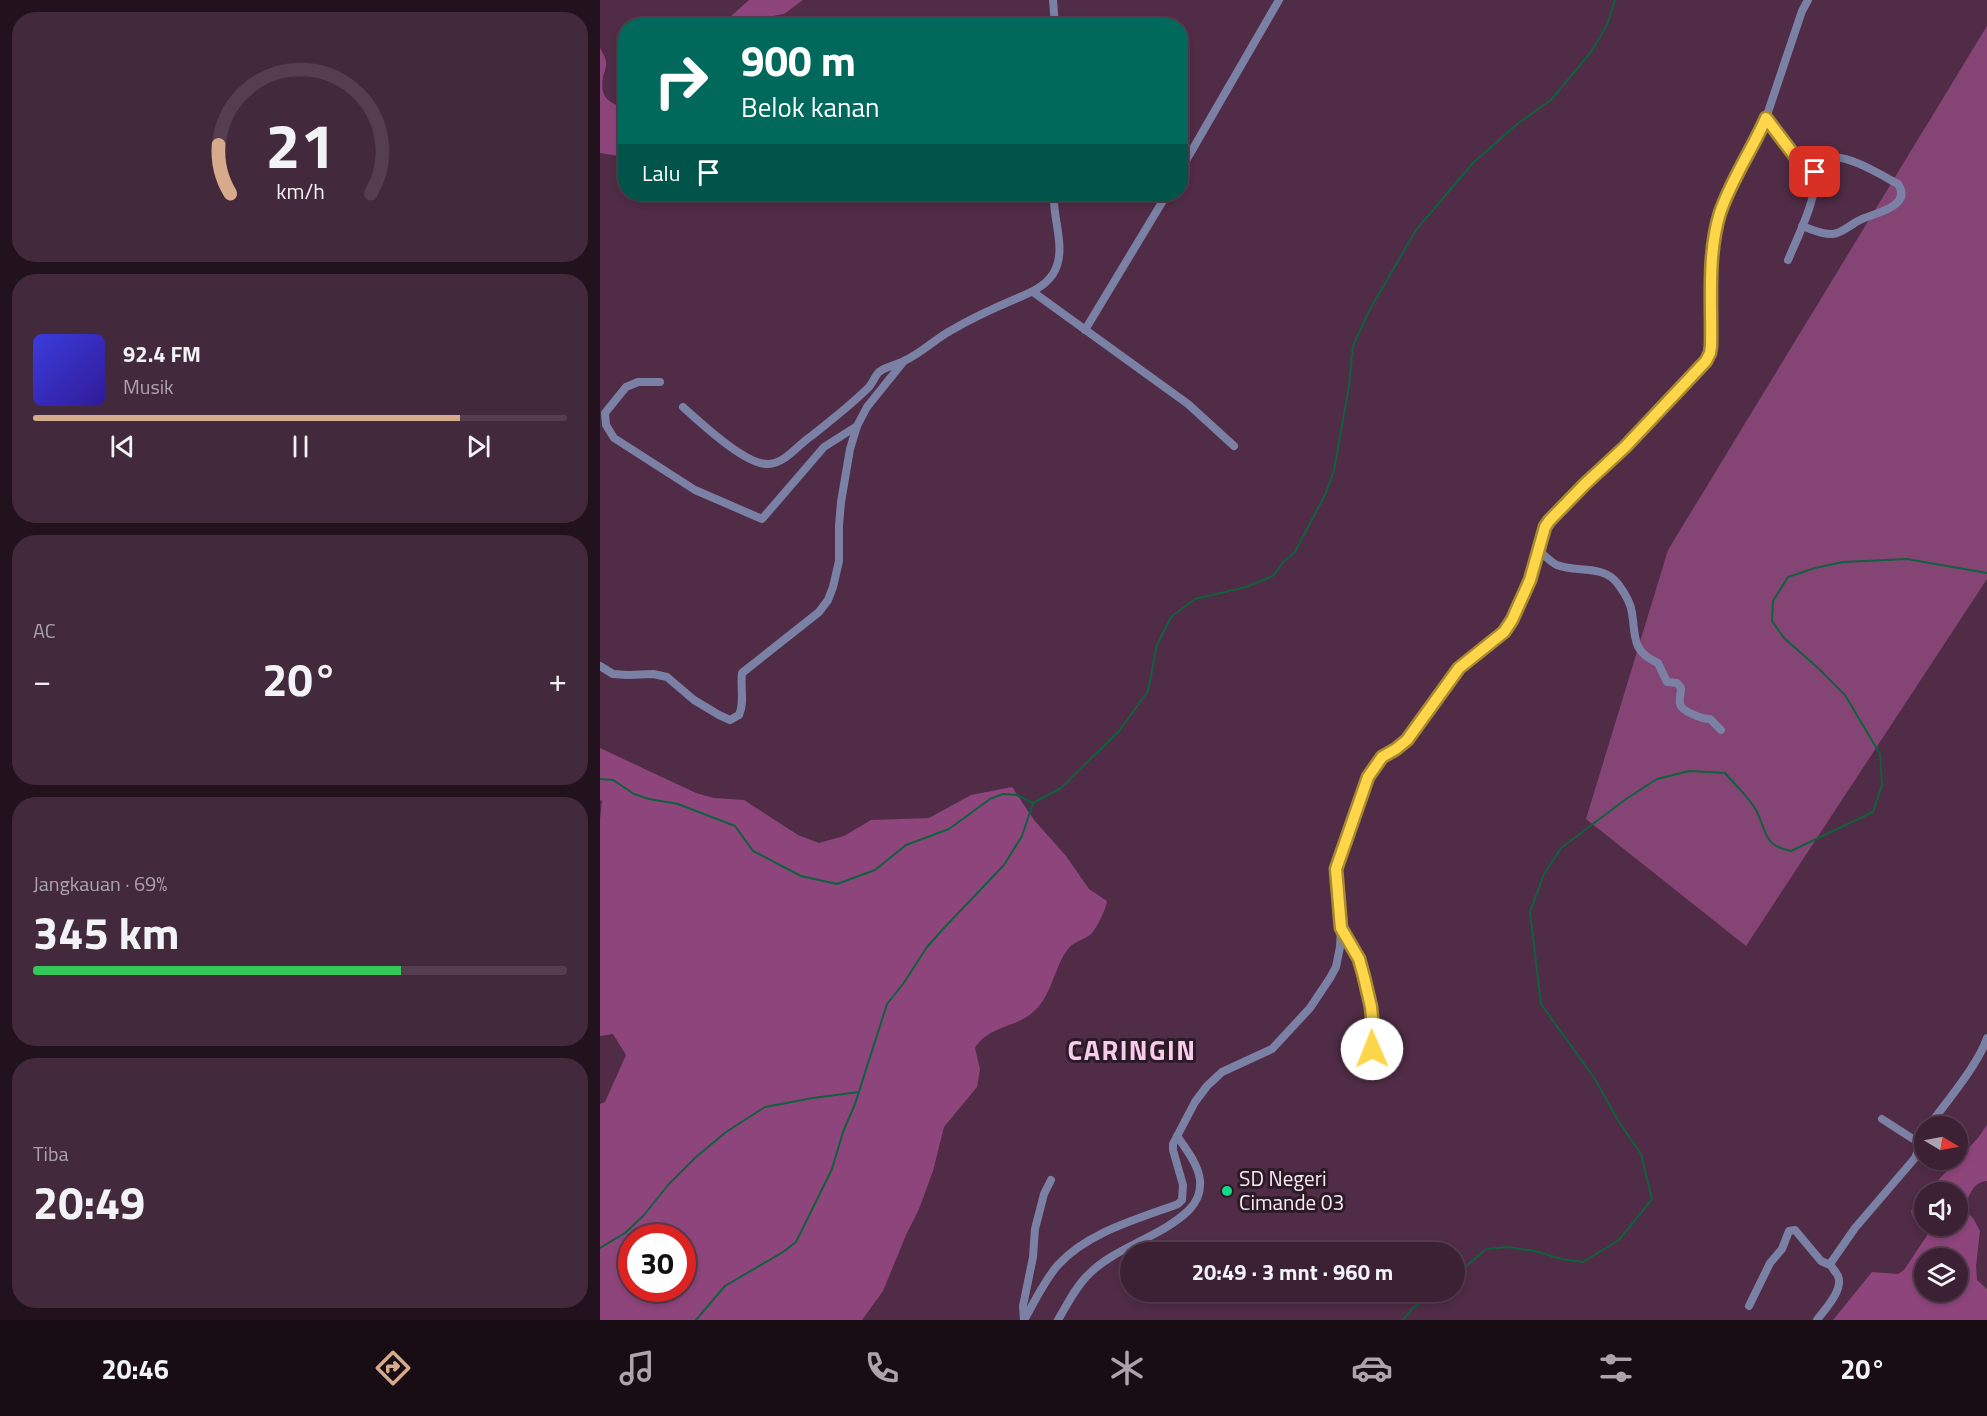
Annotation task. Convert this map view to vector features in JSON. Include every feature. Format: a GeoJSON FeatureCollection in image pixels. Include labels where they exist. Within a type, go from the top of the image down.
{"type":"FeatureCollection","features":[{"type":"Feature","properties":{"kind":"street"},"geometry":{"type":"LineString","coordinates":[[1053,0],[1054,18]]}},
{"type":"Feature","properties":{"kind":"street"},"geometry":{"type":"LineString","coordinates":[[1188,157],[1279,0]]}},
{"type":"Feature","properties":{"kind":"street"},"geometry":{"type":"LineString","coordinates":[[1051,1180],[1044,1194],[1035,1229],[1033,1257],[1023,1306],[1024,1320],[1059,1264],[1076,1250],[1104,1233],[1178,1204],[1182,1200],[1184,1185],[1173,1150],[1177,1136],[1195,1102],[1222,1072],[1272,1049],[1310,1008],[1336,966],[1341,928],[1337,863],[1348,840],[1368,777],[1382,757],[1407,740],[1459,668],[1504,632],[1530,580],[1545,527],[1549,521],[1661,410],[1699,370],[1709,356],[1712,250],[1715,232],[1728,194],[1766,118],[1802,11],[1808,0]]}},
{"type":"Feature","properties":{"kind":"street"},"geometry":{"type":"LineString","coordinates":[[1766,118],[1797,159],[1815,172],[1816,181],[1802,226],[1788,260]]}},
{"type":"Feature","properties":{"kind":"street"},"geometry":{"type":"LineString","coordinates":[[1802,226],[1827,235],[1837,234],[1860,220],[1891,209],[1899,201],[1901,194],[1898,184],[1852,161],[1831,158],[1815,172]]}},
{"type":"Feature","properties":{"kind":"street"},"geometry":{"type":"LineString","coordinates":[[600,666],[613,674],[663,676],[719,716],[730,720],[739,715],[742,702],[742,673],[819,612],[831,594],[839,561],[838,526],[850,449],[857,426],[867,407],[904,362],[950,331],[990,310],[1033,292],[1049,279],[1059,259],[1054,201]]}},
{"type":"Feature","properties":{"kind":"street"},"geometry":{"type":"LineString","coordinates":[[1085,330],[1163,201]]}},
{"type":"Feature","properties":{"kind":"street"},"geometry":{"type":"LineString","coordinates":[[1033,292],[1188,404],[1234,446]]}},
{"type":"Feature","properties":{"kind":"street"},"geometry":{"type":"LineString","coordinates":[[683,407],[748,459],[771,464],[784,458],[837,417],[879,373],[892,365],[904,362]]}},
{"type":"Feature","properties":{"kind":"street"},"geometry":{"type":"LineString","coordinates":[[660,382],[638,382],[626,387],[605,413],[606,425],[614,438],[695,490],[762,519],[824,447],[857,426]]}},
{"type":"Feature","properties":{"kind":"street"},"geometry":{"type":"LineString","coordinates":[[1539,550],[1554,564],[1610,575],[1628,601],[1632,611],[1636,646],[1649,659],[1658,663],[1667,682],[1677,683],[1681,688],[1679,703],[1682,709],[1702,719],[1710,719],[1721,730]]}},
{"type":"Feature","properties":{"kind":"street"},"geometry":{"type":"LineString","coordinates":[[1341,928],[1359,959],[1371,1007],[1374,1038],[1372,1049],[1368,1059],[1356,1070]]}},
{"type":"Feature","properties":{"kind":"street"},"geometry":{"type":"LineString","coordinates":[[1936,1116],[1965,1076],[1987,1038]]}},
{"type":"Feature","properties":{"kind":"street"},"geometry":{"type":"LineString","coordinates":[[1882,1119],[1914,1140]]}},
{"type":"Feature","properties":{"kind":"street"},"geometry":{"type":"LineString","coordinates":[[1058,1320],[1089,1274],[1128,1247],[1175,1220],[1190,1209],[1198,1198],[1200,1179],[1196,1166],[1177,1136]]}},
{"type":"Feature","properties":{"kind":"street"},"geometry":{"type":"LineString","coordinates":[[1830,1265],[1868,1212],[1910,1165],[1914,1157]]}},
{"type":"Feature","properties":{"kind":"street"},"geometry":{"type":"LineString","coordinates":[[1749,1306],[1770,1263],[1782,1249],[1789,1231],[1795,1230],[1821,1261],[1830,1265],[1840,1281],[1836,1292],[1817,1320]]}},
{"type":"Feature","properties":{"kind":"shaded area"},"geometry":{"type":"Polygon","coordinates":[[[749,0],[803,0],[784,14],[765,18],[729,18],[749,0]]]}},
{"type":"Feature","properties":{"kind":"shaded area"},"geometry":{"type":"Polygon","coordinates":[[[1987,26],[1987,579],[1746,946],[1586,819],[1668,550],[1987,26]]]}},
{"type":"Feature","properties":{"kind":"shaded area"},"geometry":{"type":"Polygon","coordinates":[[[600,48],[606,64],[602,84],[604,94],[609,101],[618,105],[618,156],[600,153],[600,48]]]}},
{"type":"Feature","properties":{"kind":"shaded area"},"geometry":{"type":"Polygon","coordinates":[[[600,748],[696,793],[714,798],[744,800],[798,835],[819,843],[844,836],[871,820],[929,818],[971,795],[1012,787],[1034,820],[1066,856],[1089,889],[1107,901],[1093,931],[1070,946],[1063,956],[1039,1006],[1025,1018],[987,1035],[975,1048],[980,1069],[977,1087],[944,1127],[933,1171],[919,1209],[883,1291],[862,1320],[600,1320],[600,1104],[605,1102],[626,1055],[613,1034],[600,1036],[600,819],[602,801],[600,800],[600,748]]]}},
{"type":"Feature","properties":{"kind":"shaded area"},"geometry":{"type":"Polygon","coordinates":[[[1987,1125],[1987,1181],[1975,1186],[1968,1198],[1968,1182],[1936,1182],[1948,1170],[1968,1170],[1968,1149],[1987,1125]]]}},
{"type":"Feature","properties":{"kind":"shaded area"},"geometry":{"type":"Polygon","coordinates":[[[1968,1213],[1973,1218],[1980,1231],[1976,1266],[1977,1280],[1987,1289],[1987,1320],[1833,1320],[1872,1272],[1898,1274],[1904,1270],[1914,1255],[1914,1302],[1968,1302],[1968,1248],[1919,1248],[1927,1236],[1968,1236],[1968,1213]]]}},
{"type":"Feature","properties":{"kind":"waterway"},"geometry":{"type":"LineString","coordinates":[[696,1320],[725,1286],[796,1242],[832,1169],[887,1004],[927,947],[1004,865],[1022,836],[1033,803],[1061,788],[1119,731],[1148,691],[1157,645],[1171,617],[1195,599],[1246,587],[1274,575],[1283,562],[1295,552],[1326,493],[1334,470],[1349,386],[1353,346],[1369,311],[1416,230],[1472,164],[1517,124],[1551,100],[1591,52],[1607,25],[1615,0]]}},
{"type":"Feature","properties":{"kind":"waterway"},"geometry":{"type":"LineString","coordinates":[[1465,1267],[1486,1249],[1507,1247],[1583,1262],[1619,1240],[1652,1199],[1641,1154],[1619,1122],[1595,1079],[1541,1004],[1530,912],[1544,874],[1561,848],[1626,799],[1657,779],[1689,771],[1725,773],[1753,805],[1767,836],[1782,849],[1791,851],[1873,812],[1882,785],[1880,754],[1845,695],[1784,638],[1772,621],[1773,601],[1788,577],[1843,562],[1907,559],[1987,573]]}},
{"type":"Feature","properties":{"kind":"waterway"},"geometry":{"type":"LineString","coordinates":[[600,779],[613,780],[634,794],[678,804],[735,826],[753,851],[801,876],[837,884],[875,870],[906,845],[949,829],[990,799],[1003,794],[1017,795],[1033,803]]}},
{"type":"Feature","properties":{"kind":"waterway"},"geometry":{"type":"LineString","coordinates":[[600,1248],[625,1233],[644,1215],[668,1185],[696,1157],[726,1132],[765,1107],[859,1092]]}},
{"type":"Feature","properties":{"kind":"waterway"},"geometry":{"type":"LineString","coordinates":[[1403,1320],[1421,1302]]}},
{"type":"Feature","properties":{"kind":"place","name":"SD Negeri Cimande 03"},"geometry":{"type":"Point","coordinates":[1227,1191]}},
{"type":"Feature","properties":{"kind":"district","name":"CARINGIN"},"geometry":{"type":"Point","coordinates":[1132,1051]}},
{"type":"Feature","properties":{"kind":"route"},"geometry":{"type":"LineString","coordinates":[[1372,1049],[1374,1038],[1371,1007],[1359,959],[1341,928],[1336,869],[1363,797],[1368,777],[1382,757],[1407,740],[1459,668],[1504,632],[1530,580],[1545,527],[1549,521],[1625,447],[1706,361],[1711,346],[1712,250],[1715,232],[1728,194],[1766,118],[1786,147],[1797,159],[1815,172]]}}]}
